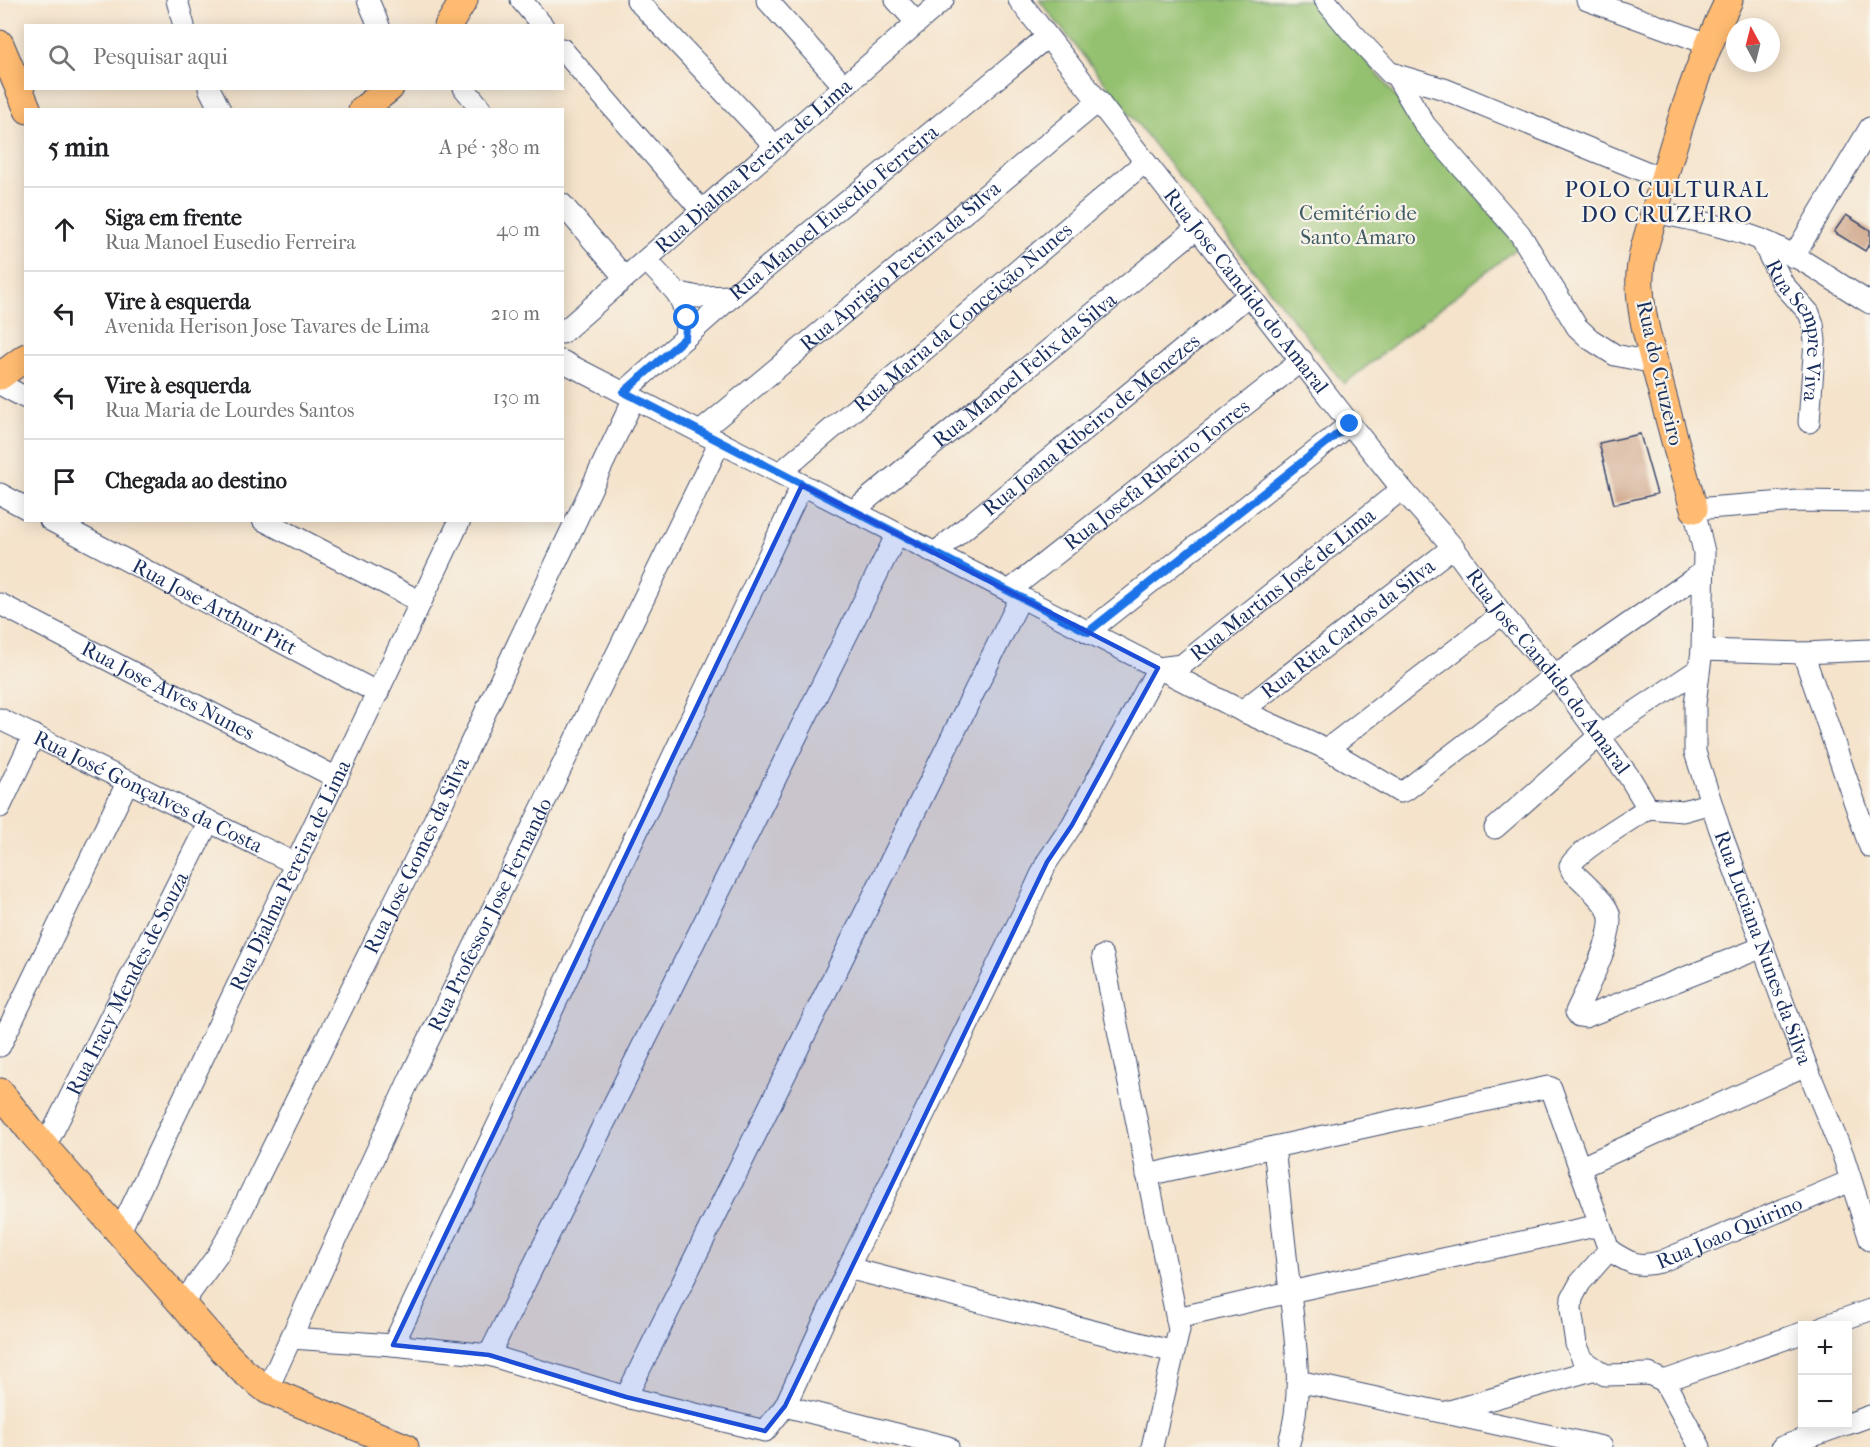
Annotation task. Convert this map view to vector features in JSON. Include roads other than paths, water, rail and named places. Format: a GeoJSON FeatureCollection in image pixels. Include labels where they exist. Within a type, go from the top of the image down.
{"type":"FeatureCollection","features":[{"type":"Feature","properties":{"kind":"main road"},"geometry":{"type":"LineString","coordinates":[[449,24],[464,0]]}},
{"type":"Feature","properties":{"kind":"main road","name":"Rua do Cruzeiro"},"geometry":{"type":"LineString","coordinates":[[1694,509],[1643,315],[1640,266],[1693,84],[1708,44],[1729,0]]}},
{"type":"Feature","properties":{"kind":"main road"},"geometry":{"type":"LineString","coordinates":[[0,44],[27,108]]}},
{"type":"Feature","properties":{"kind":"main road"},"geometry":{"type":"LineString","coordinates":[[365,108],[387,90]]}},
{"type":"Feature","properties":{"kind":"main road"},"geometry":{"type":"LineString","coordinates":[[0,376],[24,358]]}},
{"type":"Feature","properties":{"kind":"main road"},"geometry":{"type":"LineString","coordinates":[[0,1092],[45,1147],[243,1371],[267,1390],[405,1447]]}},
{"type":"Feature","properties":{"kind":"street"},"geometry":{"type":"LineString","coordinates":[[177,0],[183,24]]}},
{"type":"Feature","properties":{"kind":"street"},"geometry":{"type":"LineString","coordinates":[[368,0],[378,24]]}},
{"type":"Feature","properties":{"kind":"street"},"geometry":{"type":"LineString","coordinates":[[521,0],[541,24]]}},
{"type":"Feature","properties":{"kind":"street"},"geometry":{"type":"LineString","coordinates":[[637,0],[776,147]]}},
{"type":"Feature","properties":{"kind":"street"},"geometry":{"type":"LineString","coordinates":[[767,0],[844,86]]}},
{"type":"Feature","properties":{"kind":"street"},"geometry":{"type":"LineString","coordinates":[[896,0],[916,22]]}},
{"type":"Feature","properties":{"kind":"street","name":"Rua Djalma Pereira de Lima"},"geometry":{"type":"LineString","coordinates":[[564,331],[943,0]]}},
{"type":"Feature","properties":{"kind":"street","name":"Rua Jose Candido do Amaral"},"geometry":{"type":"LineString","coordinates":[[1019,0],[1350,424],[1402,489],[1453,546],[1502,614],[1555,675],[1630,778],[1648,808]]}},
{"type":"Feature","properties":{"kind":"street"},"geometry":{"type":"LineString","coordinates":[[1325,0],[1390,73],[1444,89],[1664,179]]}},
{"type":"Feature","properties":{"kind":"street"},"geometry":{"type":"LineString","coordinates":[[1587,0],[1708,44]]}},
{"type":"Feature","properties":{"kind":"street","name":"Rua Manoel Eusedio Ferreira"},"geometry":{"type":"LineString","coordinates":[[629,395],[685,338],[733,296],[1047,37]]}},
{"type":"Feature","properties":{"kind":"street"},"geometry":{"type":"LineString","coordinates":[[564,51],[702,211]]}},
{"type":"Feature","properties":{"kind":"street"},"geometry":{"type":"LineString","coordinates":[[1395,74],[1425,125],[1520,234],[1577,327],[1590,339],[1615,355],[1654,363]]}},
{"type":"Feature","properties":{"kind":"street"},"geometry":{"type":"LineString","coordinates":[[210,90],[219,108]]}},
{"type":"Feature","properties":{"kind":"street"},"geometry":{"type":"LineString","coordinates":[[466,90],[480,108]]}},
{"type":"Feature","properties":{"kind":"street","name":"Rua Aprigio Pereira da Silva"},"geometry":{"type":"LineString","coordinates":[[700,432],[1100,101]]}},
{"type":"Feature","properties":{"kind":"street"},"geometry":{"type":"LineString","coordinates":[[1793,256],[1870,128]]}},
{"type":"Feature","properties":{"kind":"street","name":"Rua Maria da Conceição Nunes"},"geometry":{"type":"LineString","coordinates":[[780,473],[1145,162]]}},
{"type":"Feature","properties":{"kind":"street"},"geometry":{"type":"LineString","coordinates":[[564,206],[625,278]]}},
{"type":"Feature","properties":{"kind":"street","name":"Rua Sempre Viva"},"geometry":{"type":"LineString","coordinates":[[1655,212],[1718,225],[1762,241],[1793,256],[1870,303]]}},
{"type":"Feature","properties":{"kind":"street","name":"Rua Manoel Felix da Silva"},"geometry":{"type":"LineString","coordinates":[[853,511],[1197,228]]}},
{"type":"Feature","properties":{"kind":"street","name":"Rua Sempre Viva"},"geometry":{"type":"LineString","coordinates":[[1762,241],[1783,284],[1809,313],[1813,324],[1815,341],[1809,422]]}},
{"type":"Feature","properties":{"kind":"street"},"geometry":{"type":"LineString","coordinates":[[646,260],[676,292],[684,305],[687,318],[685,338]]}},
{"type":"Feature","properties":{"kind":"street"},"geometry":{"type":"LineString","coordinates":[[676,292],[698,297],[733,296]]}},
{"type":"Feature","properties":{"kind":"street","name":"Rua Joana Ribeiro de Menezes"},"geometry":{"type":"LineString","coordinates":[[935,553],[1249,295]]}},
{"type":"Feature","properties":{"kind":"street","name":"Rua Josefa Ribeiro Torres"},"geometry":{"type":"LineString","coordinates":[[1015,594],[1302,360]]}},
{"type":"Feature","properties":{"kind":"street"},"geometry":{"type":"LineString","coordinates":[[564,362],[1242,711],[1327,749],[1400,792],[1406,790],[1555,675],[1703,572]]}},
{"type":"Feature","properties":{"kind":"street"},"geometry":{"type":"LineString","coordinates":[[0,384],[24,397]]}},
{"type":"Feature","properties":{"kind":"street","name":"Rua Jose Gomes da Silva"},"geometry":{"type":"LineString","coordinates":[[182,1304],[211,1265],[233,1228],[427,836],[629,395]]}},
{"type":"Feature","properties":{"kind":"street"},"geometry":{"type":"LineString","coordinates":[[1088,632],[1350,424]]}},
{"type":"Feature","properties":{"kind":"street","name":"Rua Professor Jose Fernando"},"geometry":{"type":"LineString","coordinates":[[267,1390],[411,1076],[720,442]]}},
{"type":"Feature","properties":{"kind":"street"},"geometry":{"type":"LineString","coordinates":[[393,1345],[802,485]]}},
{"type":"Feature","properties":{"kind":"street","name":"Rua Martins José de Lima"},"geometry":{"type":"LineString","coordinates":[[1158,668],[1182,665],[1402,489]]}},
{"type":"Feature","properties":{"kind":"street"},"geometry":{"type":"LineString","coordinates":[[0,494],[24,507]]}},
{"type":"Feature","properties":{"kind":"street"},"geometry":{"type":"LineString","coordinates":[[1694,509],[1798,501],[1870,502]]}},
{"type":"Feature","properties":{"kind":"street","name":"Rua do Cruzeiro"},"geometry":{"type":"LineString","coordinates":[[1694,509],[1704,552],[1700,660]]}},
{"type":"Feature","properties":{"kind":"street","name":"Rua Jose Arthur Pitt"},"geometry":{"type":"LineString","coordinates":[[54,522],[378,693]]}},
{"type":"Feature","properties":{"kind":"street"},"geometry":{"type":"LineString","coordinates":[[267,522],[421,602]]}},
{"type":"Feature","properties":{"kind":"street","name":"Rua Djalma Pereira de Lima"},"geometry":{"type":"LineString","coordinates":[[120,1231],[459,522]]}},
{"type":"Feature","properties":{"kind":"street"},"geometry":{"type":"LineString","coordinates":[[489,1355],[897,534]]}},
{"type":"Feature","properties":{"kind":"street","name":"Rua Rita Carlos da Silva"},"geometry":{"type":"LineString","coordinates":[[1242,711],[1453,546]]}},
{"type":"Feature","properties":{"kind":"street"},"geometry":{"type":"LineString","coordinates":[[626,1397],[1015,594]]}},
{"type":"Feature","properties":{"kind":"street","name":"Rua Jose Alves Nunes"},"geometry":{"type":"LineString","coordinates":[[0,604],[337,778]]}},
{"type":"Feature","properties":{"kind":"street"},"geometry":{"type":"LineString","coordinates":[[1327,749],[1502,614]]}},
{"type":"Feature","properties":{"kind":"street"},"geometry":{"type":"LineString","coordinates":[[1495,828],[1599,736],[1700,660],[1870,650]]}},
{"type":"Feature","properties":{"kind":"street"},"geometry":{"type":"LineString","coordinates":[[1803,653],[1870,846]]}},
{"type":"Feature","properties":{"kind":"street","name":"Rua Luciana Nunes da Silva"},"geometry":{"type":"LineString","coordinates":[[1700,660],[1695,704],[1695,752],[1806,1065],[1843,1155],[1870,1240]]}},
{"type":"Feature","properties":{"kind":"street"},"geometry":{"type":"LineString","coordinates":[[291,1338],[489,1355],[626,1397],[765,1431],[785,1406],[848,1268],[1047,862],[1072,825],[1158,668]]}},
{"type":"Feature","properties":{"kind":"street","name":"Rua José Gonçalves da Costa"},"geometry":{"type":"LineString","coordinates":[[0,719],[296,864]]}},
{"type":"Feature","properties":{"kind":"street"},"geometry":{"type":"LineString","coordinates":[[0,807],[34,735]]}},
{"type":"Feature","properties":{"kind":"street"},"geometry":{"type":"LineString","coordinates":[[0,1046],[128,782]]}},
{"type":"Feature","properties":{"kind":"street"},"geometry":{"type":"LineString","coordinates":[[1711,802],[1683,811],[1648,808],[1572,861],[1570,866],[1572,872],[1609,911],[1611,924],[1607,941],[1576,1012],[1579,1017],[1585,1017],[1763,947]]}},
{"type":"Feature","properties":{"kind":"street","name":"Rua Iracy Mendes de Souza"},"geometry":{"type":"LineString","coordinates":[[45,1147],[209,821]]}},
{"type":"Feature","properties":{"kind":"street"},"geometry":{"type":"LineString","coordinates":[[1102,957],[1179,1330],[1152,1447]]}},
{"type":"Feature","properties":{"kind":"street"},"geometry":{"type":"LineString","coordinates":[[1580,1168],[1806,1065]]}},
{"type":"Feature","properties":{"kind":"street"},"geometry":{"type":"LineString","coordinates":[[1147,1175],[1551,1088],[1609,1251],[1580,1283],[1572,1298],[1571,1309],[1576,1344],[1583,1360],[1605,1375],[1649,1374],[1664,1381],[1700,1447]]}},
{"type":"Feature","properties":{"kind":"street"},"geometry":{"type":"LineString","coordinates":[[1274,1147],[1299,1370],[1295,1424],[1288,1447]]}},
{"type":"Feature","properties":{"kind":"street","name":"Rua Joao Quirino"},"geometry":{"type":"LineString","coordinates":[[1609,1251],[1635,1264],[1646,1265],[1660,1262],[1850,1181]]}},
{"type":"Feature","properties":{"kind":"street"},"geometry":{"type":"LineString","coordinates":[[1177,1318],[1600,1225]]}},
{"type":"Feature","properties":{"kind":"street"},"geometry":{"type":"LineString","coordinates":[[848,1268],[1174,1352]]}},
{"type":"Feature","properties":{"kind":"street"},"geometry":{"type":"LineString","coordinates":[[1838,1321],[1870,1310]]}},
{"type":"Feature","properties":{"kind":"street"},"geometry":{"type":"LineString","coordinates":[[1664,1381],[1798,1335]]}},
{"type":"Feature","properties":{"kind":"street"},"geometry":{"type":"LineString","coordinates":[[1443,1413],[1596,1370]]}},
{"type":"Feature","properties":{"kind":"street"},"geometry":{"type":"LineString","coordinates":[[1298,1381],[1602,1447]]}},
{"type":"Feature","properties":{"kind":"street"},"geometry":{"type":"LineString","coordinates":[[785,1406],[948,1447]]}},
{"type":"Feature","properties":{"kind":"street"},"geometry":{"type":"LineString","coordinates":[[1852,1422],[1870,1416]]}},
{"type":"Feature","properties":{"kind":"street"},"geometry":{"type":"LineString","coordinates":[[1782,1447],[1833,1429]]}},
{"type":"Feature","properties":{"kind":"district","name":"POLO CULTURAL DO CRUZEIRO"},"geometry":{"type":"Point","coordinates":[1667,202]}},
{"type":"Feature","properties":{"kind":"park label","name":"Cemitério de Santo Amaro"},"geometry":{"type":"Point","coordinates":[1358,225]}}]}
